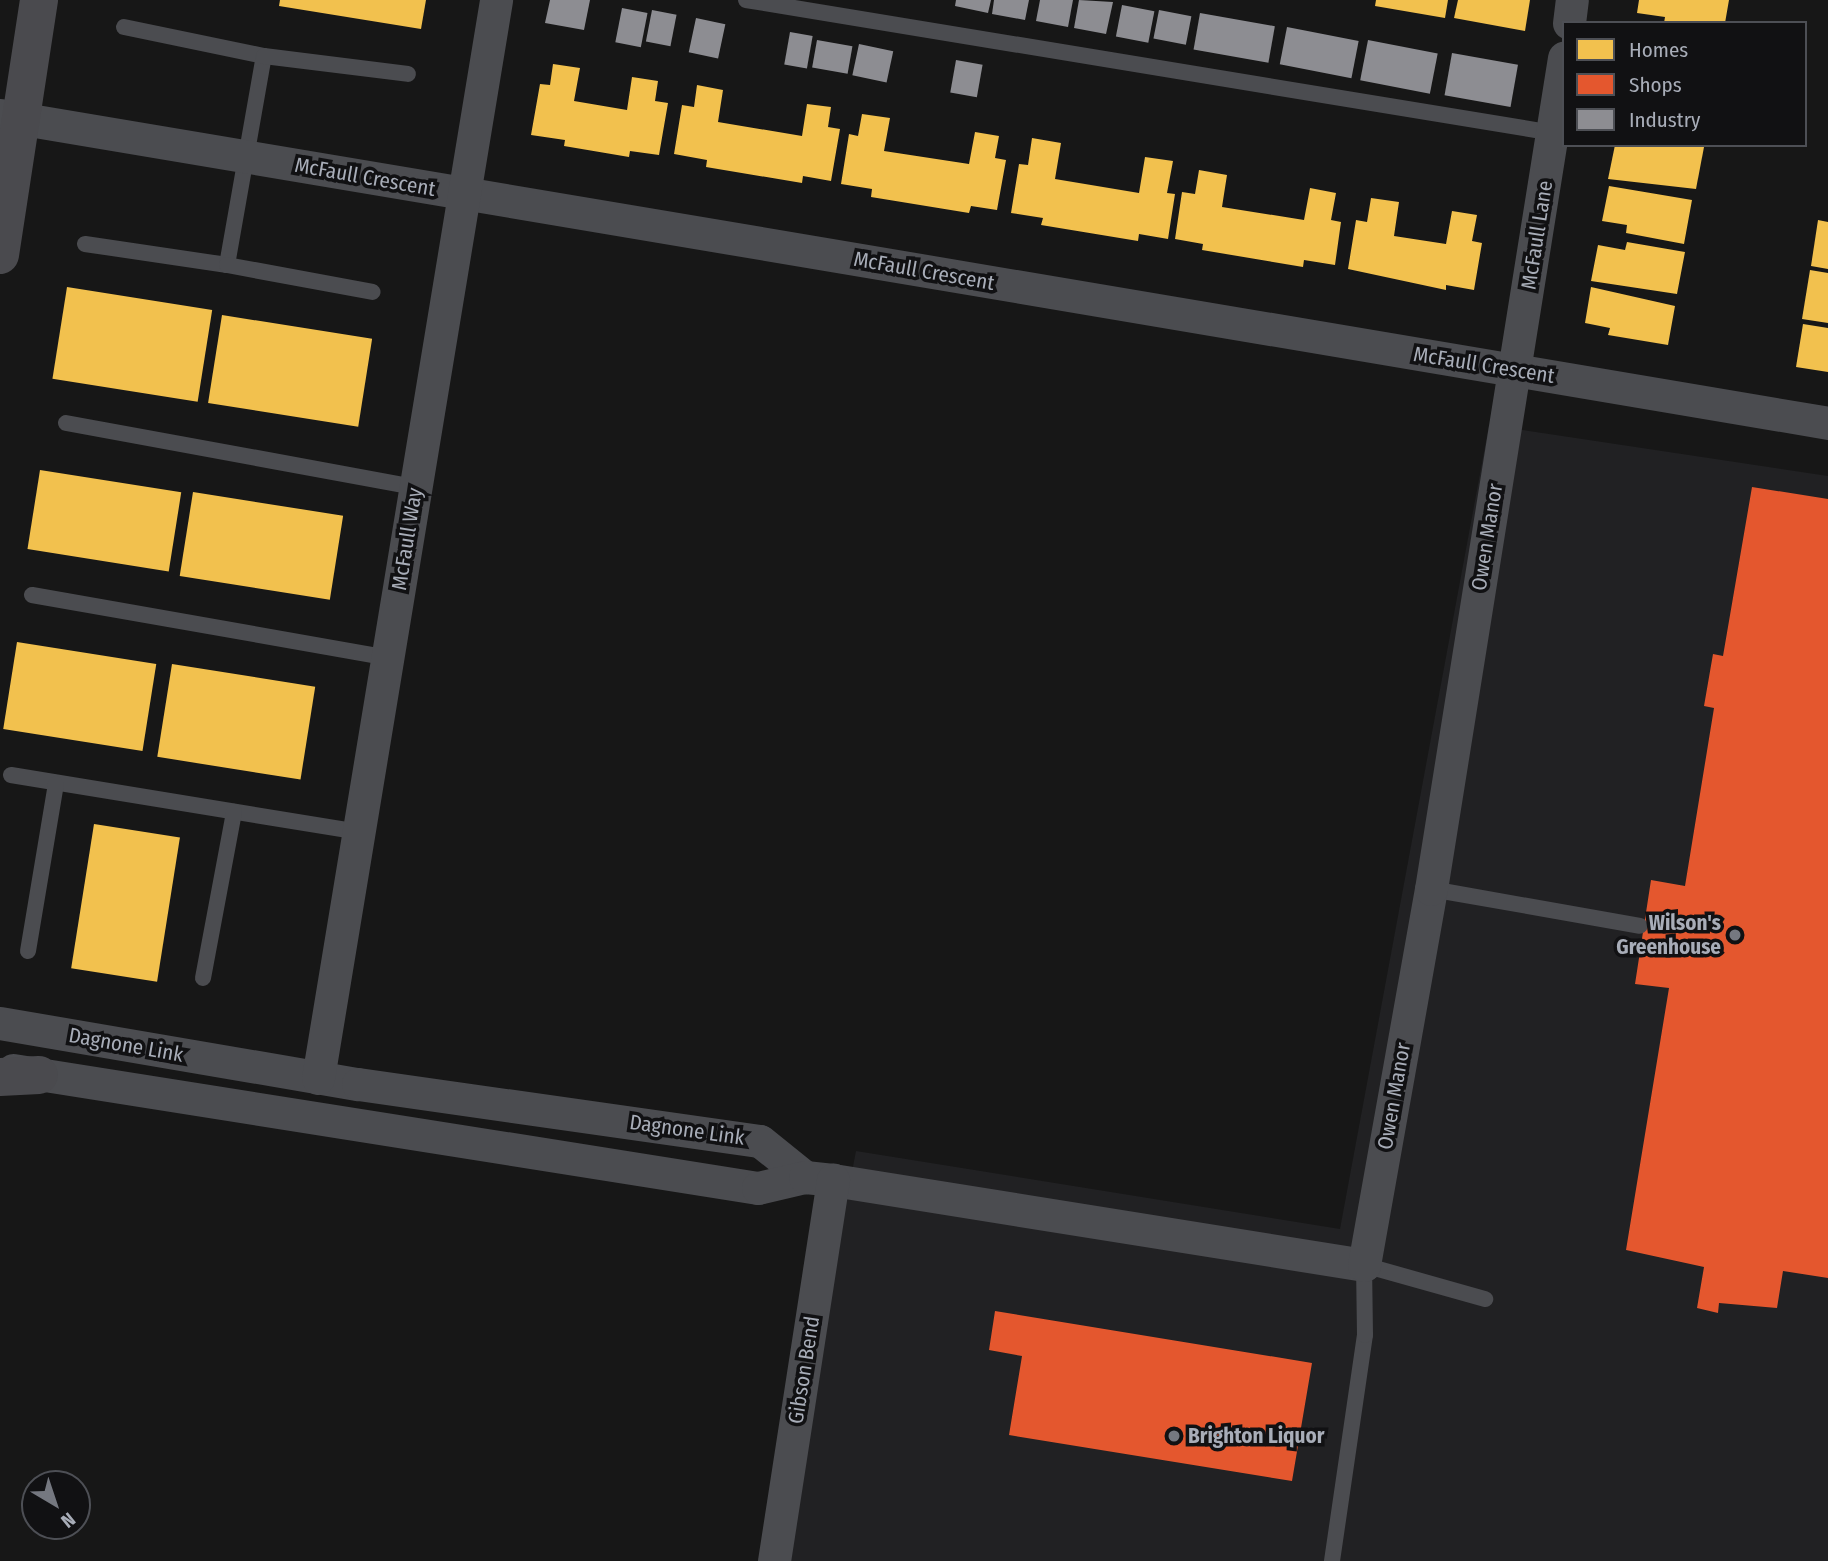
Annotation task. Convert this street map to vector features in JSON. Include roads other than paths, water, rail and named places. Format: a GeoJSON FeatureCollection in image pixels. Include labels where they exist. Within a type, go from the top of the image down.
{"type":"FeatureCollection","features":[{"type":"Feature","properties":{"kind":"street"},"geometry":{"type":"LineString","coordinates":[[0,255],[10,117],[39,0]]}},
{"type":"Feature","properties":{"kind":"street","name":"McFaull Way"},"geometry":{"type":"LineString","coordinates":[[318,1077],[496,0]]}},
{"type":"Feature","properties":{"kind":"street"},"geometry":{"type":"LineString","coordinates":[[1569,21],[1572,0]]}},
{"type":"Feature","properties":{"kind":"street","name":"McFaull Lane"},"geometry":{"type":"LineString","coordinates":[[1514,369],[1562,73]]}},
{"type":"Feature","properties":{"kind":"street","name":"McFaull Crescent"},"geometry":{"type":"LineString","coordinates":[[10,117],[1828,423]]}},
{"type":"Feature","properties":{"kind":"street","name":"Owen Manor"},"geometry":{"type":"LineString","coordinates":[[1364,1265],[1431,889],[1514,369]]}},
{"type":"Feature","properties":{"kind":"street","name":"Dagnone Link"},"geometry":{"type":"LineString","coordinates":[[0,1023],[318,1077],[760,1141],[819,1178]]}},
{"type":"Feature","properties":{"kind":"street","name":"Dagnone Link"},"geometry":{"type":"LineString","coordinates":[[0,1067],[758,1188],[819,1178]]}},
{"type":"Feature","properties":{"kind":"street"},"geometry":{"type":"LineString","coordinates":[[0,1077],[38,1075]]}},
{"type":"Feature","properties":{"kind":"street"},"geometry":{"type":"LineString","coordinates":[[819,1178],[1364,1265]]}},
{"type":"Feature","properties":{"kind":"street","name":"Gibson Bend"},"geometry":{"type":"LineString","coordinates":[[774,1561],[819,1178]]}},
{"type":"Feature","properties":{"kind":"lane"},"geometry":{"type":"LineString","coordinates":[[746,0],[1554,133]]}},
{"type":"Feature","properties":{"kind":"lane"},"geometry":{"type":"LineString","coordinates":[[124,27],[264,56],[408,74]]}},
{"type":"Feature","properties":{"kind":"lane"},"geometry":{"type":"LineString","coordinates":[[227,265],[264,56]]}},
{"type":"Feature","properties":{"kind":"lane"},"geometry":{"type":"LineString","coordinates":[[85,244],[227,265],[373,292]]}},
{"type":"Feature","properties":{"kind":"lane"},"geometry":{"type":"LineString","coordinates":[[66,423],[416,487]]}},
{"type":"Feature","properties":{"kind":"lane"},"geometry":{"type":"LineString","coordinates":[[32,595],[388,658]]}},
{"type":"Feature","properties":{"kind":"lane"},"geometry":{"type":"LineString","coordinates":[[11,775],[360,832]]}},
{"type":"Feature","properties":{"kind":"lane"},"geometry":{"type":"LineString","coordinates":[[27,951],[56,784]]}},
{"type":"Feature","properties":{"kind":"lane"},"geometry":{"type":"LineString","coordinates":[[203,978],[234,812]]}},
{"type":"Feature","properties":{"kind":"lane"},"geometry":{"type":"LineString","coordinates":[[1431,889],[1640,926]]}},
{"type":"Feature","properties":{"kind":"lane"},"geometry":{"type":"LineString","coordinates":[[1332,1561],[1365,1335],[1364,1265],[1485,1299]]}},
{"type":"Feature","properties":{"kind":"place","name":"Wilson's Greenhouse"},"geometry":{"type":"Point","coordinates":[1735,935]}},
{"type":"Feature","properties":{"kind":"place","name":"Brighton Liquor"},"geometry":{"type":"Point","coordinates":[1174,1436]}}]}
